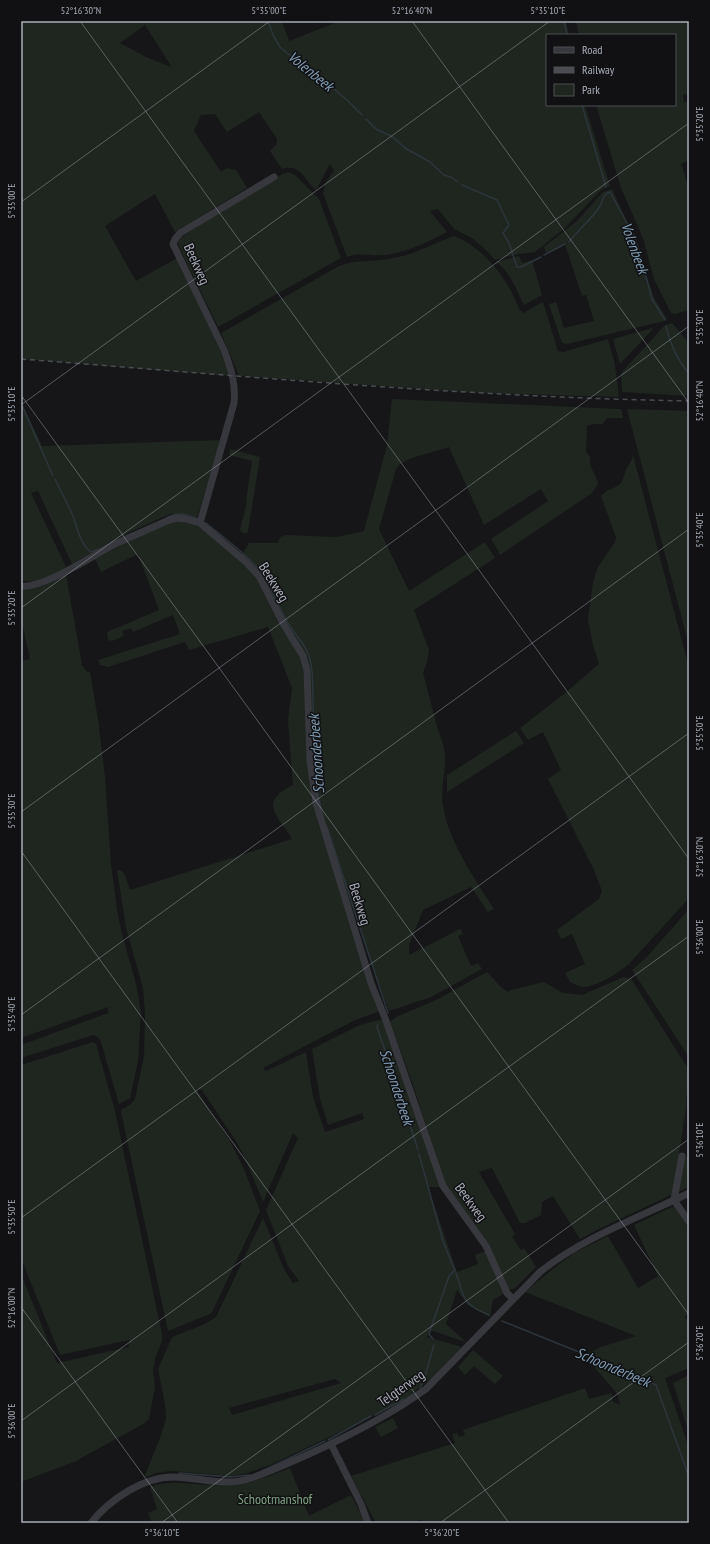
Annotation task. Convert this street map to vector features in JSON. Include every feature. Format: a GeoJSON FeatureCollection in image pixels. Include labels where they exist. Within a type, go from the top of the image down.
{"type":"FeatureCollection","features":[{"type":"Feature","properties":{"kind":"street","name":"Beekweg"},"geometry":{"type":"LineString","coordinates":[[200,524],[234,403],[235,390],[232,371],[224,350],[174,244],[175,239],[180,233],[274,177]]}},
{"type":"Feature","properties":{"kind":"street","name":"Beekweg"},"geometry":{"type":"LineString","coordinates":[[21,586],[27,587],[37,585],[114,545],[169,520],[177,518],[186,519],[200,524],[246,562],[259,576],[284,625],[303,656],[307,670],[310,760],[316,803],[371,983],[393,1040],[443,1186],[486,1246],[508,1293],[514,1299]]}},
{"type":"Feature","properties":{"kind":"street"},"geometry":{"type":"LineString","coordinates":[[682,1156],[674,1200],[689,1222]]}},
{"type":"Feature","properties":{"kind":"street","name":"Telgterweg"},"geometry":{"type":"LineString","coordinates":[[91,1523],[106,1506],[150,1481],[174,1477],[218,1482],[234,1482],[248,1479],[355,1433],[407,1403],[426,1389],[540,1272],[567,1252],[689,1193]]}},
{"type":"Feature","properties":{"kind":"street"},"geometry":{"type":"LineString","coordinates":[[331,1444],[361,1504],[368,1523]]}},
{"type":"Feature","properties":{"kind":"green space"},"geometry":{"type":"Polygon","coordinates":[[[21,21],[282,21],[289,41],[340,21],[566,21],[569,34],[546,34],[546,106],[585,106],[610,186],[601,190],[564,229],[535,252],[513,255],[495,260],[472,238],[454,229],[438,209],[430,211],[447,232],[440,236],[393,254],[366,254],[347,257],[323,193],[325,184],[334,170],[330,164],[316,190],[298,170],[293,168],[282,169],[270,151],[276,145],[277,139],[259,112],[227,132],[215,114],[201,115],[194,131],[221,172],[227,168],[236,170],[247,188],[175,232],[155,194],[105,226],[136,281],[177,258],[232,376],[21,359],[21,21]],[[145,25],[120,43],[146,57],[171,67],[145,25]]]}},
{"type":"Feature","properties":{"kind":"green space"},"geometry":{"type":"Polygon","coordinates":[[[576,21],[689,21],[689,94],[683,95],[684,102],[689,101],[689,160],[681,164],[689,188],[689,310],[675,314],[671,313],[654,279],[643,238],[621,188],[596,106],[676,106],[676,34],[579,34],[576,21]]]}},
{"type":"Feature","properties":{"kind":"green space"},"geometry":{"type":"Polygon","coordinates":[[[289,172],[295,175],[319,199],[341,258],[218,327],[183,255],[178,239],[282,174],[289,172]]]}},
{"type":"Feature","properties":{"kind":"green space"},"geometry":{"type":"Polygon","coordinates":[[[612,189],[633,236],[654,298],[667,319],[664,321],[567,344],[562,343],[549,304],[556,302],[564,328],[594,321],[586,295],[582,296],[565,244],[546,253],[544,247],[577,221],[603,192],[612,189]]]}},
{"type":"Feature","properties":{"kind":"green space"},"geometry":{"type":"Polygon","coordinates":[[[454,236],[476,249],[486,257],[502,276],[523,313],[543,302],[558,351],[563,352],[608,339],[615,365],[619,397],[478,393],[239,376],[221,333],[339,266],[353,262],[402,256],[454,236]]]}},
{"type":"Feature","properties":{"kind":"green space"},"geometry":{"type":"Polygon","coordinates":[[[519,256],[522,263],[532,260],[542,295],[524,305],[509,276],[496,262],[519,256]]]}},
{"type":"Feature","properties":{"kind":"green space"},"geometry":{"type":"Polygon","coordinates":[[[672,323],[689,343],[689,396],[622,392],[622,372],[665,325],[672,323]]]}},
{"type":"Feature","properties":{"kind":"green space"},"geometry":{"type":"Polygon","coordinates":[[[653,328],[652,330],[620,364],[613,339],[653,328]]]}},
{"type":"Feature","properties":{"kind":"green space"},"geometry":{"type":"Polygon","coordinates":[[[392,399],[621,409],[623,418],[607,418],[603,424],[593,424],[587,426],[586,452],[590,457],[592,469],[598,484],[592,493],[500,555],[491,539],[548,501],[541,489],[484,525],[449,447],[412,458],[400,464],[396,469],[379,529],[409,591],[485,542],[495,558],[414,610],[429,650],[423,673],[445,753],[442,799],[446,819],[456,846],[494,909],[488,912],[471,887],[423,910],[409,945],[409,955],[461,929],[463,934],[458,936],[471,966],[478,963],[482,969],[431,997],[389,1011],[371,963],[320,813],[315,776],[305,655],[242,555],[249,543],[278,543],[280,537],[285,535],[337,537],[364,531],[387,445],[392,399]]]}},
{"type":"Feature","properties":{"kind":"green space"},"geometry":{"type":"Polygon","coordinates":[[[21,401],[42,446],[221,440],[197,518],[186,514],[170,514],[128,533],[72,564],[38,491],[31,493],[66,567],[39,581],[33,582],[21,580],[21,401]]]}},
{"type":"Feature","properties":{"kind":"green space"},"geometry":{"type":"Polygon","coordinates":[[[627,409],[689,411],[689,646],[687,638],[627,409]]]}},
{"type":"Feature","properties":{"kind":"green space"},"geometry":{"type":"Polygon","coordinates":[[[230,449],[260,457],[247,533],[243,533],[240,530],[247,502],[246,500],[252,461],[229,455],[230,449]]]}},
{"type":"Feature","properties":{"kind":"green space"},"geometry":{"type":"Polygon","coordinates":[[[633,455],[689,668],[689,898],[629,964],[603,981],[591,986],[583,987],[570,982],[565,973],[585,964],[572,934],[561,939],[557,930],[599,899],[602,891],[594,870],[548,779],[561,770],[543,732],[528,740],[520,728],[564,694],[599,664],[593,645],[588,620],[593,582],[598,567],[615,542],[616,537],[601,496],[606,491],[618,486],[621,483],[633,455]]]}},
{"type":"Feature","properties":{"kind":"green space"},"geometry":{"type":"Polygon","coordinates":[[[174,520],[194,524],[202,529],[253,571],[294,643],[305,670],[318,822],[380,1011],[355,1020],[263,1068],[266,1071],[306,1052],[313,1097],[325,1132],[364,1119],[362,1113],[328,1125],[320,1099],[312,1049],[360,1025],[382,1019],[441,1187],[428,1187],[457,1272],[478,1264],[475,1255],[486,1251],[505,1293],[493,1300],[490,1317],[468,1305],[457,1290],[446,1324],[466,1342],[430,1330],[427,1337],[462,1347],[434,1376],[405,1399],[357,1424],[270,1465],[247,1473],[231,1476],[171,1471],[156,1473],[146,1477],[145,1475],[166,1419],[165,1404],[158,1369],[172,1337],[205,1324],[216,1317],[263,1218],[285,1271],[293,1283],[299,1281],[288,1266],[266,1210],[298,1138],[293,1133],[263,1202],[244,1156],[236,1141],[202,1090],[196,1089],[231,1143],[244,1169],[260,1211],[212,1312],[168,1331],[121,1112],[121,1110],[131,1104],[135,1099],[144,1056],[145,1014],[143,988],[126,928],[117,870],[124,873],[130,890],[292,839],[276,816],[273,803],[282,791],[293,785],[288,720],[292,688],[268,627],[189,650],[185,642],[108,667],[100,665],[98,660],[180,634],[173,615],[133,632],[131,628],[122,631],[124,636],[112,641],[108,640],[107,632],[159,610],[138,554],[101,572],[95,559],[174,520]],[[335,1379],[229,1408],[232,1415],[341,1383],[335,1379]]]}},
{"type":"Feature","properties":{"kind":"green space"},"geometry":{"type":"Polygon","coordinates":[[[66,574],[82,665],[86,671],[90,672],[98,719],[105,777],[111,864],[117,910],[136,984],[141,1012],[138,1061],[131,1094],[130,1098],[119,1104],[100,1039],[96,1036],[93,1035],[21,1058],[21,1045],[108,1013],[108,1007],[21,1038],[21,661],[30,659],[21,619],[21,589],[45,585],[66,574]]]}},
{"type":"Feature","properties":{"kind":"green space"},"geometry":{"type":"Polygon","coordinates":[[[516,731],[524,743],[447,792],[447,775],[516,731]]]}},
{"type":"Feature","properties":{"kind":"green space"},"geometry":{"type":"Polygon","coordinates":[[[689,909],[689,1057],[632,970],[646,958],[689,909]]]}},
{"type":"Feature","properties":{"kind":"green space"},"geometry":{"type":"Polygon","coordinates":[[[487,972],[501,987],[508,992],[544,982],[563,993],[583,995],[621,978],[625,977],[632,980],[689,1070],[686,1108],[673,1194],[580,1239],[553,1196],[542,1202],[541,1215],[525,1223],[520,1223],[492,1168],[479,1172],[515,1234],[512,1237],[521,1250],[524,1248],[536,1267],[515,1288],[509,1290],[444,1182],[414,1088],[390,1022],[396,1017],[436,1000],[487,972]]]}},
{"type":"Feature","properties":{"kind":"green space"},"geometry":{"type":"Polygon","coordinates":[[[93,1042],[96,1044],[115,1111],[162,1334],[162,1341],[156,1356],[153,1370],[155,1387],[149,1419],[145,1423],[76,1461],[21,1482],[21,1274],[57,1363],[129,1347],[129,1340],[60,1355],[21,1258],[21,1065],[93,1042]]]}},
{"type":"Feature","properties":{"kind":"green space"},"geometry":{"type":"Polygon","coordinates":[[[689,1155],[689,1187],[678,1192],[683,1159],[689,1155]]]}},
{"type":"Feature","properties":{"kind":"green space"},"geometry":{"type":"Polygon","coordinates":[[[674,1206],[689,1229],[689,1314],[684,1317],[689,1321],[689,1368],[665,1378],[689,1448],[689,1523],[423,1523],[422,1520],[412,1523],[376,1523],[351,1476],[455,1443],[452,1434],[457,1433],[459,1437],[465,1435],[463,1430],[585,1388],[589,1399],[611,1393],[613,1399],[612,1401],[620,1405],[618,1396],[614,1390],[584,1355],[601,1347],[636,1336],[525,1292],[574,1253],[608,1236],[638,1288],[658,1276],[634,1225],[674,1206]]]}},
{"type":"Feature","properties":{"kind":"green space"},"geometry":{"type":"Polygon","coordinates":[[[473,1350],[503,1376],[495,1384],[474,1366],[465,1375],[458,1367],[473,1350]]]}},
{"type":"Feature","properties":{"kind":"green space"},"geometry":{"type":"Polygon","coordinates":[[[689,1375],[689,1433],[673,1383],[689,1375]]]}},
{"type":"Feature","properties":{"kind":"green space"},"geometry":{"type":"Polygon","coordinates":[[[393,1418],[398,1428],[381,1437],[375,1427],[393,1418]]]}},
{"type":"Feature","properties":{"kind":"green space","name":"Schootmanshof"},"geometry":{"type":"Polygon","coordinates":[[[290,1468],[309,1516],[351,1495],[365,1523],[361,1523],[359,1521],[358,1523],[152,1523],[148,1513],[157,1509],[150,1487],[170,1483],[221,1486],[239,1484],[261,1479],[290,1468]]]}},
{"type":"Feature","properties":{"kind":"waterway","name":"Volenbeek"},"geometry":{"type":"LineString","coordinates":[[268,21],[273,35],[280,47],[318,75],[362,115]]}},
{"type":"Feature","properties":{"kind":"waterway"},"geometry":{"type":"LineString","coordinates":[[564,21],[567,34]]}},
{"type":"Feature","properties":{"kind":"waterway"},"geometry":{"type":"LineString","coordinates":[[582,106],[606,187]]}},
{"type":"Feature","properties":{"kind":"waterway","name":"Volenbeek"},"geometry":{"type":"LineString","coordinates":[[366,119],[376,129],[393,137],[405,148],[430,162],[444,175],[451,177],[458,182]]}},
{"type":"Feature","properties":{"kind":"waterway","name":"Volenbeek"},"geometry":{"type":"LineString","coordinates":[[462,185],[497,200],[509,225],[503,233],[509,243],[517,267],[521,267],[541,257]]}},
{"type":"Feature","properties":{"kind":"waterway","name":"Volenbeek"},"geometry":{"type":"LineString","coordinates":[[569,242],[597,210],[606,194],[610,192],[632,232],[638,247],[652,299],[665,320]]}},
{"type":"Feature","properties":{"kind":"waterway","name":"Volenbeek"},"geometry":{"type":"LineString","coordinates":[[544,255],[565,244]]}},
{"type":"Feature","properties":{"kind":"waterway","name":"Volenbeek"},"geometry":{"type":"LineString","coordinates":[[666,326],[674,352],[689,374]]}},
{"type":"Feature","properties":{"kind":"waterway","name":"Schoonderbeek"},"geometry":{"type":"LineString","coordinates":[[21,403],[53,476]]}},
{"type":"Feature","properties":{"kind":"waterway","name":"Schoonderbeek"},"geometry":{"type":"LineString","coordinates":[[55,479],[73,516],[84,545],[91,552],[99,549]]}},
{"type":"Feature","properties":{"kind":"waterway","name":"Schoonderbeek"},"geometry":{"type":"LineString","coordinates":[[168,517],[176,514],[183,514],[198,519]]}},
{"type":"Feature","properties":{"kind":"waterway","name":"Schoonderbeek"},"geometry":{"type":"LineString","coordinates":[[206,523],[242,552],[261,572],[284,617],[309,656],[313,688],[315,775],[321,808]]}},
{"type":"Feature","properties":{"kind":"waterway","name":"Schoonderbeek"},"geometry":{"type":"LineString","coordinates":[[327,827],[388,1013]]}},
{"type":"Feature","properties":{"kind":"waterway","name":"Schoonderbeek"},"geometry":{"type":"LineString","coordinates":[[378,1024],[377,1027],[418,1150]]}},
{"type":"Feature","properties":{"kind":"waterway","name":"Schoonderbeek"},"geometry":{"type":"LineString","coordinates":[[419,1154],[443,1241],[455,1271]]}},
{"type":"Feature","properties":{"kind":"waterway"},"geometry":{"type":"LineString","coordinates":[[433,1339],[429,1334],[449,1276],[455,1270]]}},
{"type":"Feature","properties":{"kind":"waterway","name":"Schoonderbeek"},"geometry":{"type":"LineString","coordinates":[[456,1273],[465,1299],[473,1307],[489,1315]]}},
{"type":"Feature","properties":{"kind":"waterway","name":"Schoonderbeek"},"geometry":{"type":"LineString","coordinates":[[502,1321],[626,1371],[656,1385],[689,1477]]}},
{"type":"Feature","properties":{"kind":"waterway"},"geometry":{"type":"LineString","coordinates":[[425,1376],[434,1345]]}},
{"type":"Feature","properties":{"kind":"waterway"},"geometry":{"type":"LineString","coordinates":[[420,1389],[422,1384]]}},
{"type":"Feature","properties":{"kind":"waterway"},"geometry":{"type":"LineString","coordinates":[[407,1398],[413,1394]]}},
{"type":"Feature","properties":{"kind":"waterway"},"geometry":{"type":"LineString","coordinates":[[375,1415],[404,1399]]}},
{"type":"Feature","properties":{"kind":"waterway"},"geometry":{"type":"LineString","coordinates":[[328,1440],[371,1416]]}},
{"type":"Feature","properties":{"kind":"waterway"},"geometry":{"type":"LineString","coordinates":[[262,1471],[325,1441]]}},
{"type":"Feature","properties":{"kind":"waterway"},"geometry":{"type":"LineString","coordinates":[[179,1473],[231,1477],[249,1475]]}},
{"type":"Feature","properties":{"kind":"railway"},"geometry":{"type":"LineString","coordinates":[[21,359],[355,385],[605,399],[689,401]]}}]}
